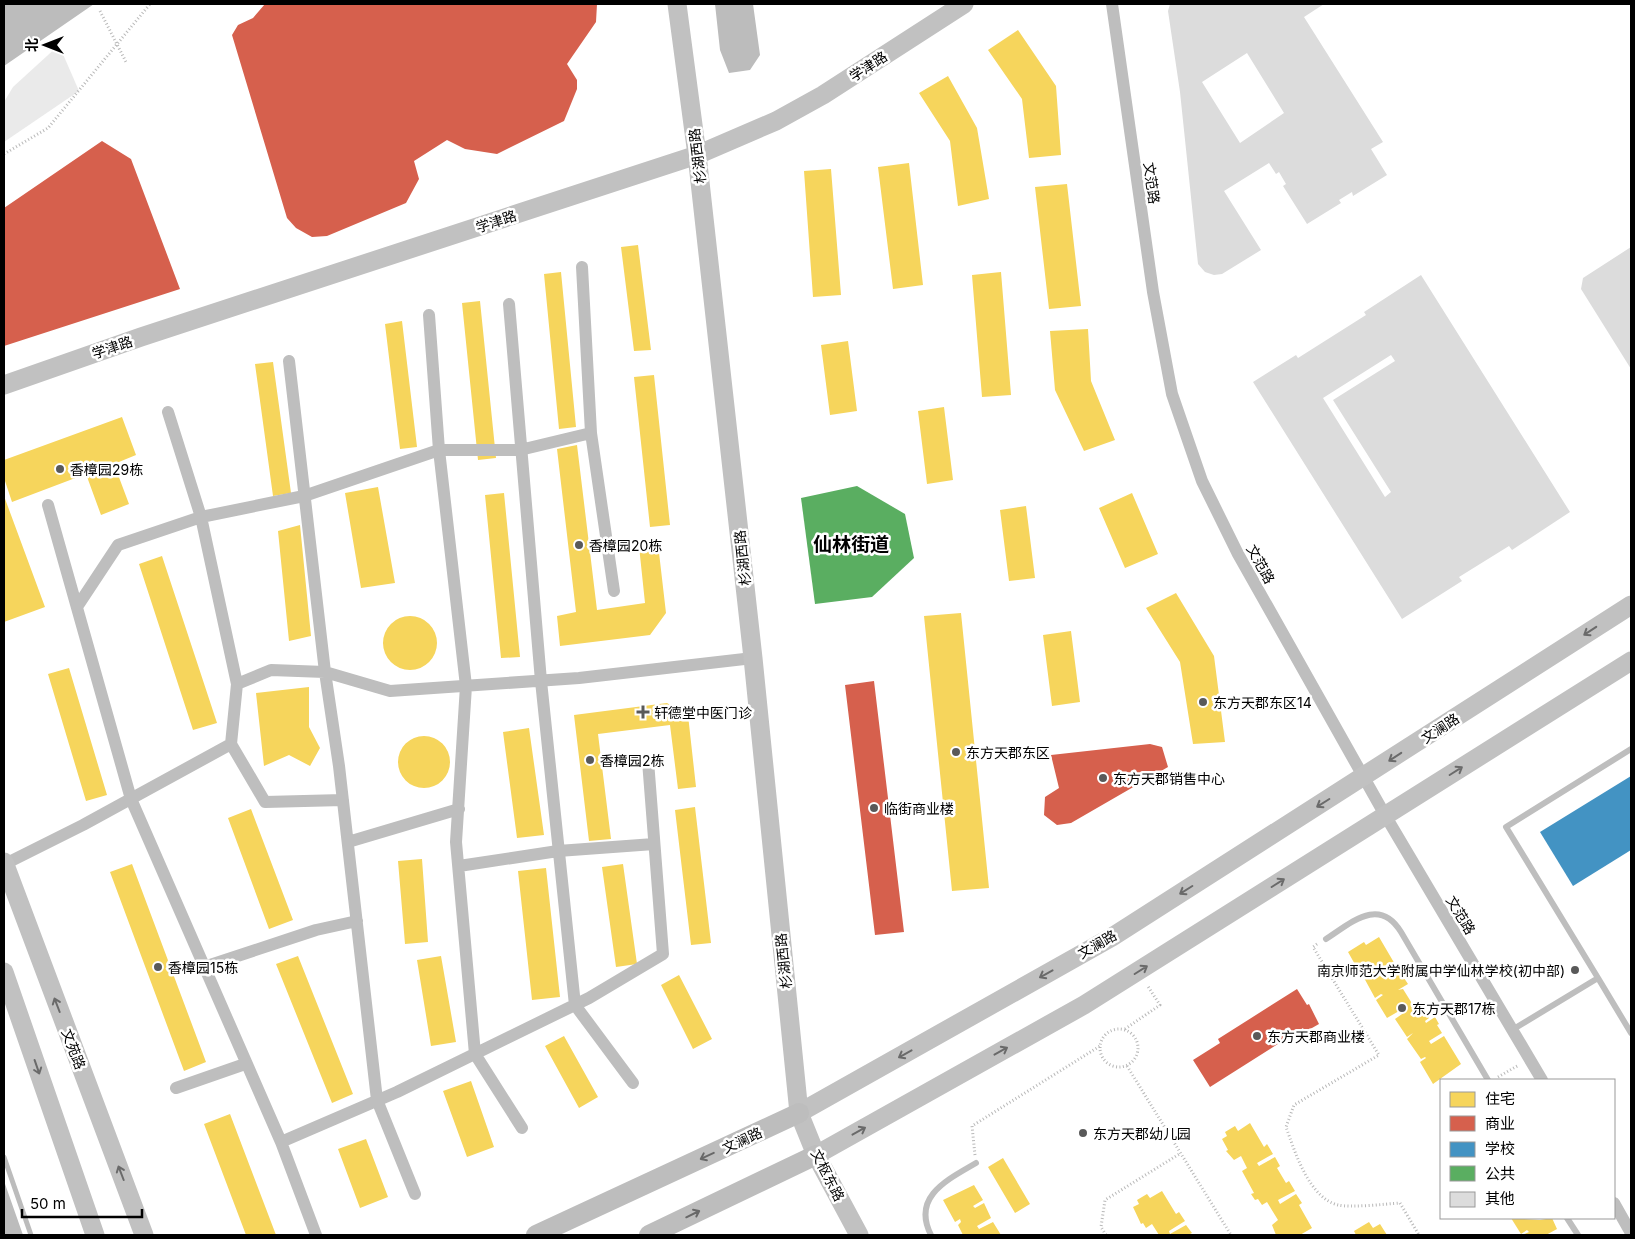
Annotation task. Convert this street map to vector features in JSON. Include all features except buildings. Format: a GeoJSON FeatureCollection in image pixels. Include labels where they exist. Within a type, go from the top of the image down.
{"type":"FeatureCollection","features":[{"type":"Feature","properties":{"kind":"main road","name":"杉湖西路"},"geometry":{"type":"LineString","coordinates":[[677,4],[697,155],[753,658],[799,1113]]}},
{"type":"Feature","properties":{"kind":"main road","name":"学津路"},"geometry":{"type":"LineString","coordinates":[[4,385],[150,334],[697,155],[776,120],[823,95],[964,4]]}},
{"type":"Feature","properties":{"kind":"main road","name":"文澜路"},"geometry":{"type":"LineString","coordinates":[[536,1235],[799,1113],[1112,936],[1631,605]]}},
{"type":"Feature","properties":{"kind":"main road"},"geometry":{"type":"LineString","coordinates":[[649,1235],[816,1155],[1084,1005],[1631,661]]}},
{"type":"Feature","properties":{"kind":"main road","name":"文苑路"},"geometry":{"type":"LineString","coordinates":[[4,863],[144,1235]]}},
{"type":"Feature","properties":{"kind":"main road"},"geometry":{"type":"LineString","coordinates":[[4,972],[95,1235]]}},
{"type":"Feature","properties":{"kind":"main road","name":"文枢东路"},"geometry":{"type":"LineString","coordinates":[[799,1113],[816,1155],[859,1235]]}},
{"type":"Feature","properties":{"kind":"street","name":"文范路"},"geometry":{"type":"LineString","coordinates":[[1112,4],[1153,292],[1172,394],[1202,481],[1238,554],[1385,815],[1541,1079]]}},
{"type":"Feature","properties":{"kind":"street"},"geometry":{"type":"LineString","coordinates":[[582,267],[591,433],[614,591]]}},
{"type":"Feature","properties":{"kind":"street"},"geometry":{"type":"LineString","coordinates":[[509,304],[541,681],[575,1006],[632,1084]]}},
{"type":"Feature","properties":{"kind":"street"},"geometry":{"type":"LineString","coordinates":[[429,315],[438,450],[466,686],[456,842],[475,1054],[522,1128]]}},
{"type":"Feature","properties":{"kind":"street"},"geometry":{"type":"LineString","coordinates":[[289,361],[325,672],[344,800],[377,1100],[415,1194]]}},
{"type":"Feature","properties":{"kind":"street"},"geometry":{"type":"LineString","coordinates":[[168,412],[201,517],[237,684],[231,744],[265,802],[344,800]]}},
{"type":"Feature","properties":{"kind":"street"},"geometry":{"type":"LineString","coordinates":[[77,606],[118,545],[201,517],[304,496],[438,450],[520,450],[591,433]]}},
{"type":"Feature","properties":{"kind":"street"},"geometry":{"type":"LineString","coordinates":[[48,505],[130,799],[245,1064],[281,1142],[316,1235]]}},
{"type":"Feature","properties":{"kind":"street"},"geometry":{"type":"LineString","coordinates":[[237,684],[271,670],[325,672],[390,691],[541,681],[753,658]]}},
{"type":"Feature","properties":{"kind":"street"},"geometry":{"type":"LineString","coordinates":[[4,863],[130,799],[231,744]]}},
{"type":"Feature","properties":{"kind":"street"},"geometry":{"type":"LineString","coordinates":[[281,1142],[377,1100],[575,1006],[663,954],[648,761]]}},
{"type":"Feature","properties":{"kind":"street"},"geometry":{"type":"LineString","coordinates":[[348,842],[458,809]]}},
{"type":"Feature","properties":{"kind":"street"},"geometry":{"type":"LineString","coordinates":[[458,866],[558,851],[654,844]]}},
{"type":"Feature","properties":{"kind":"street"},"geometry":{"type":"LineString","coordinates":[[204,967],[316,930],[357,921]]}},
{"type":"Feature","properties":{"kind":"street"},"geometry":{"type":"LineString","coordinates":[[176,1088],[245,1064]]}},
{"type":"Feature","properties":{"kind":"street"},"geometry":{"type":"LineString","coordinates":[[1615,1205],[1631,1233]]}},
{"type":"Feature","properties":{"kind":"lane"},"geometry":{"type":"LineString","coordinates":[[1631,750],[1506,827],[1631,1032]]}},
{"type":"Feature","properties":{"kind":"lane"},"geometry":{"type":"LineString","coordinates":[[1326,939],[1364,914],[1378,914],[1392,920],[1401,932],[1487,1079]]}},
{"type":"Feature","properties":{"kind":"lane"},"geometry":{"type":"LineString","coordinates":[[1512,1030],[1598,978]]}},
{"type":"Feature","properties":{"kind":"lane"},"geometry":{"type":"LineString","coordinates":[[931,1235],[926,1214],[930,1198],[935,1190],[940,1184],[976,1163]]}},
{"type":"Feature","properties":{"kind":"lane"},"geometry":{"type":"LineString","coordinates":[[1568,1219],[1578,1235]]}},
{"type":"Feature","properties":{"kind":"path"},"geometry":{"type":"LineString","coordinates":[[4,154],[48,128],[150,4]]}},
{"type":"Feature","properties":{"kind":"path"},"geometry":{"type":"LineString","coordinates":[[100,11],[127,64]]}},
{"type":"Feature","properties":{"kind":"path"},"geometry":{"type":"LineString","coordinates":[[1326,939],[1313,947],[1379,1055],[1294,1106],[1286,1127],[1302,1168],[1320,1195],[1338,1205],[1400,1203],[1418,1235]]}},
{"type":"Feature","properties":{"kind":"path"},"geometry":{"type":"LineString","coordinates":[[1125,1029],[1160,1006],[1138,972]]}},
{"type":"Feature","properties":{"kind":"path"},"geometry":{"type":"LineString","coordinates":[[976,1163],[972,1126],[1100,1046],[1106,1034],[1118,1028],[1125,1029],[1136,1037],[1139,1050],[1137,1057],[1127,1066],[1114,1067],[1103,1059],[1100,1046]]}},
{"type":"Feature","properties":{"kind":"path"},"geometry":{"type":"LineString","coordinates":[[1496,1079],[1529,1059]]}},
{"type":"Feature","properties":{"kind":"path"},"geometry":{"type":"LineString","coordinates":[[1127,1066],[1231,1235]]}},
{"type":"Feature","properties":{"kind":"path"},"geometry":{"type":"LineString","coordinates":[[1106,1235],[1102,1227],[1105,1200],[1181,1153]]}},
{"type":"Feature","properties":{"kind":"shaded area"},"geometry":{"type":"Polygon","coordinates":[[[4,4],[94,4],[4,66],[4,4]]]}},
{"type":"Feature","properties":{"kind":"shaded area"},"geometry":{"type":"Polygon","coordinates":[[[715,4],[753,4],[760,55],[750,70],[729,73],[720,50],[715,4]]]}},
{"type":"Feature","properties":{"kind":"shaded area"},"geometry":{"type":"Polygon","coordinates":[[[59,45],[79,91],[4,142],[4,102],[13,87],[59,45]]]}},
{"type":"Feature","properties":{"kind":"shaded area"},"geometry":{"type":"Polygon","coordinates":[[[4,1181],[23,1235],[4,1235],[4,1181]]]}},
{"type":"Feature","properties":{"kind":"waterway"},"geometry":{"type":"LineString","coordinates":[[4,1157],[31,1235]]}},
{"type":"Feature","properties":{"kind":"place","name":"香樟园29栋"},"geometry":{"type":"Point","coordinates":[60,469]}},
{"type":"Feature","properties":{"kind":"place","name":"香樟园20栋"},"geometry":{"type":"Point","coordinates":[579,545]}},
{"type":"Feature","properties":{"kind":"place","name":"东方天郡东区14"},"geometry":{"type":"Point","coordinates":[1203,702]}},
{"type":"Feature","properties":{"kind":"place","name":"轩德堂中医门诊"},"geometry":{"type":"Point","coordinates":[643,712]}},
{"type":"Feature","properties":{"kind":"place","name":"东方天郡东区"},"geometry":{"type":"Point","coordinates":[956,752]}},
{"type":"Feature","properties":{"kind":"place","name":"香樟园2栋"},"geometry":{"type":"Point","coordinates":[590,760]}},
{"type":"Feature","properties":{"kind":"place","name":"东方天郡销售中心"},"geometry":{"type":"Point","coordinates":[1103,778]}},
{"type":"Feature","properties":{"kind":"place","name":"临街商业楼"},"geometry":{"type":"Point","coordinates":[874,808]}},
{"type":"Feature","properties":{"kind":"place","name":"香樟园15栋"},"geometry":{"type":"Point","coordinates":[158,967]}},
{"type":"Feature","properties":{"kind":"place","name":"南京师范大学附属中学仙林学校(初中部)"},"geometry":{"type":"Point","coordinates":[1575,970]}},
{"type":"Feature","properties":{"kind":"place","name":"东方天郡17栋"},"geometry":{"type":"Point","coordinates":[1402,1008]}},
{"type":"Feature","properties":{"kind":"place","name":"东方天郡商业楼"},"geometry":{"type":"Point","coordinates":[1257,1036]}},
{"type":"Feature","properties":{"kind":"place","name":"东方天郡幼儿园"},"geometry":{"type":"Point","coordinates":[1083,1133]}},
{"type":"Feature","properties":{"kind":"district","name":"仙林街道"},"geometry":{"type":"Point","coordinates":[851,544]}}]}
